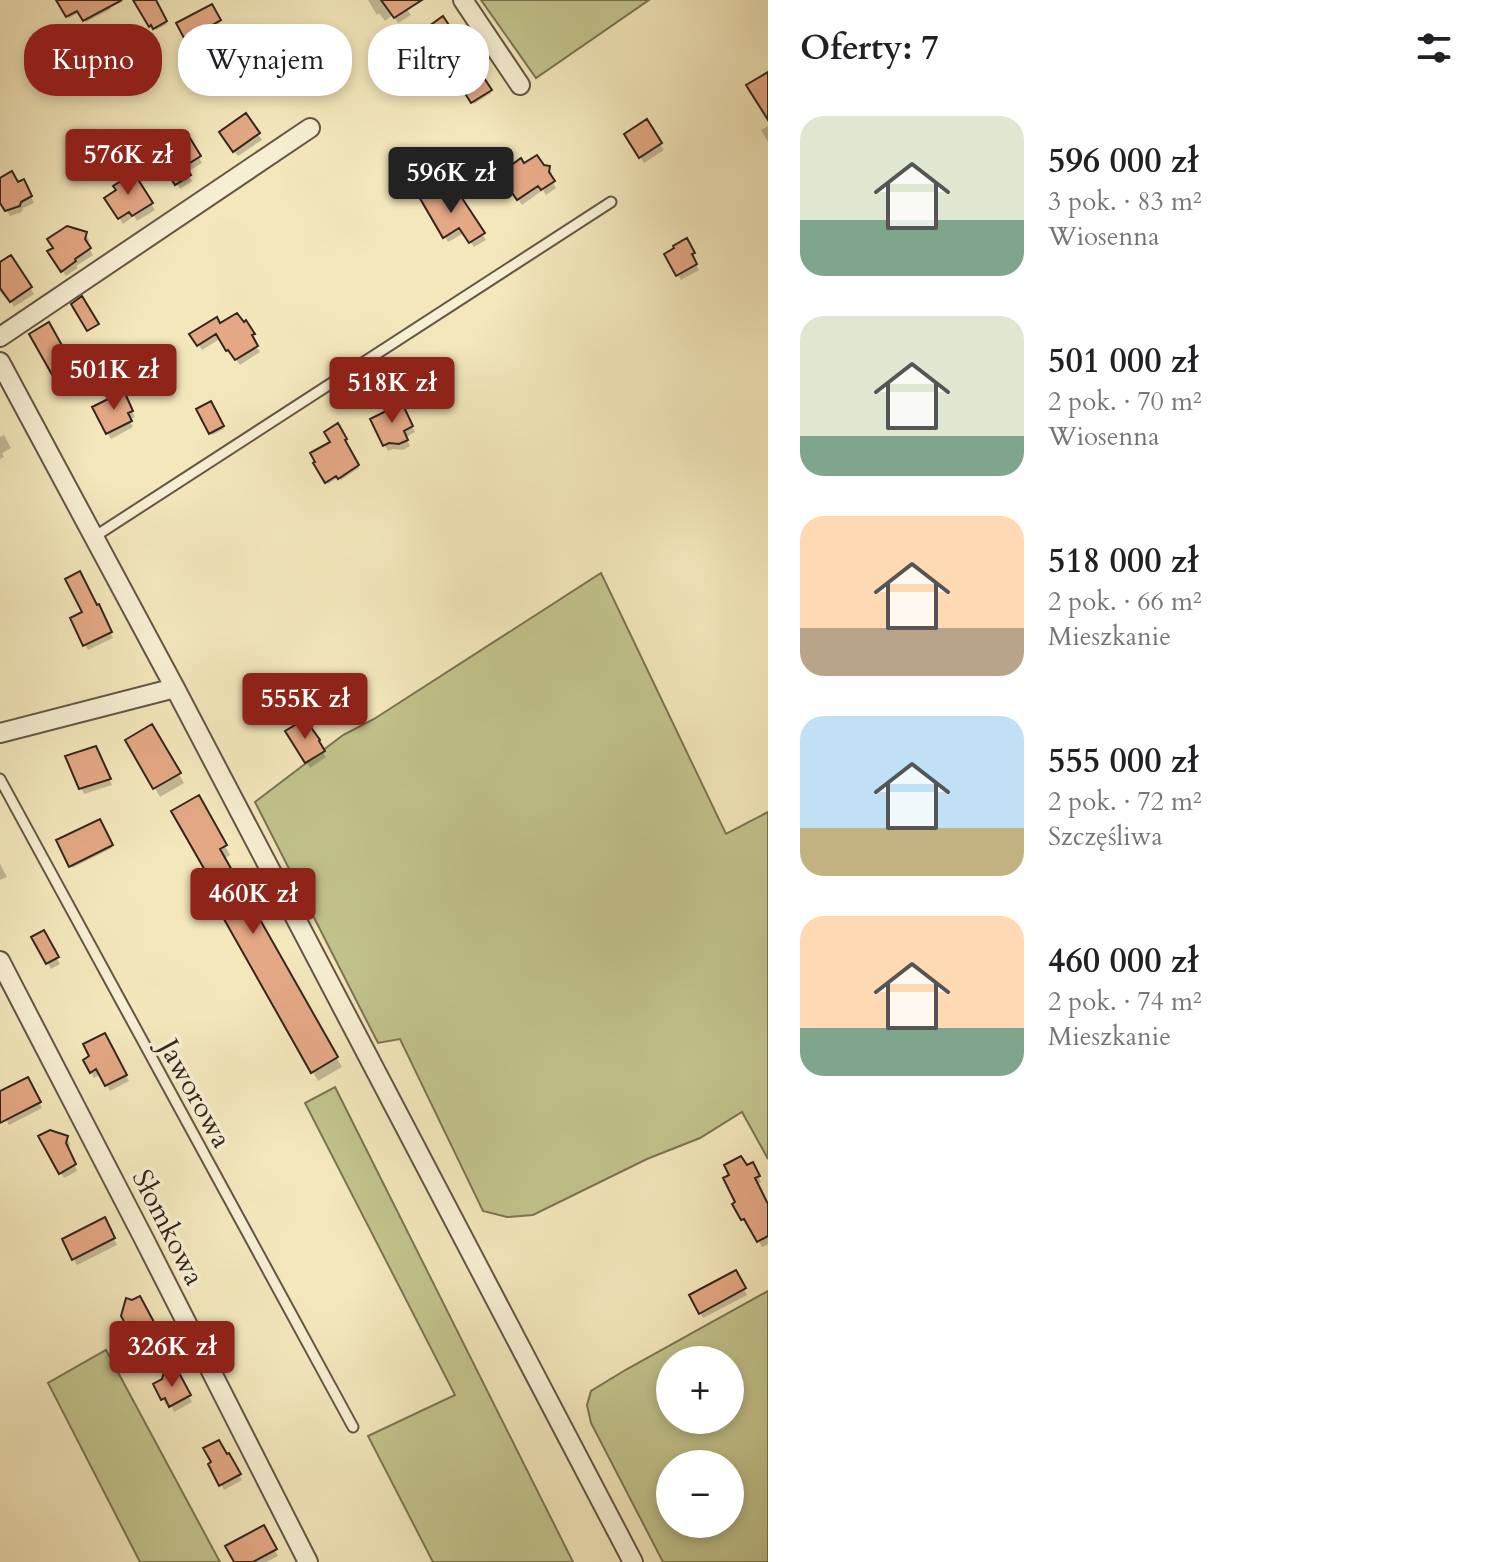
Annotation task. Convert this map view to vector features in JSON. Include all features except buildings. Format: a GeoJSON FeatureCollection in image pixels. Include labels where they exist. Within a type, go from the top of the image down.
{"type":"FeatureCollection","features":[{"type":"Feature","properties":{"kind":"street"},"geometry":{"type":"LineString","coordinates":[[463,0],[520,85]]}},
{"type":"Feature","properties":{"kind":"street"},"geometry":{"type":"LineString","coordinates":[[0,337],[310,128]]}},
{"type":"Feature","properties":{"kind":"street"},"geometry":{"type":"LineString","coordinates":[[0,362],[175,688],[633,1562]]}},
{"type":"Feature","properties":{"kind":"street"},"geometry":{"type":"LineString","coordinates":[[0,733],[175,688]]}},
{"type":"Feature","properties":{"kind":"street","name":"Słomkowa"},"geometry":{"type":"LineString","coordinates":[[0,961],[308,1562]]}},
{"type":"Feature","properties":{"kind":"lane"},"geometry":{"type":"LineString","coordinates":[[94,537],[611,202]]}},
{"type":"Feature","properties":{"kind":"lane","name":"Jaworowa"},"geometry":{"type":"LineString","coordinates":[[0,779],[353,1427]]}},
{"type":"Feature","properties":{"kind":"green space"},"geometry":{"type":"Polygon","coordinates":[[[481,0],[649,0],[536,78],[481,0]]]}},
{"type":"Feature","properties":{"kind":"green space"},"geometry":{"type":"Polygon","coordinates":[[[601,573],[726,834],[768,812],[768,1159],[742,1112],[700,1138],[647,1159],[533,1215],[507,1217],[483,1211],[400,1039],[378,1043],[255,802],[343,735],[374,719],[601,573]]]}},
{"type":"Feature","properties":{"kind":"green space"},"geometry":{"type":"Polygon","coordinates":[[[335,1087],[573,1562],[433,1562],[368,1436],[455,1395],[305,1103],[335,1087]]]}},
{"type":"Feature","properties":{"kind":"green space"},"geometry":{"type":"Polygon","coordinates":[[[768,1291],[768,1562],[663,1562],[591,1423],[587,1405],[591,1391],[656,1353],[656,1434],[744,1434],[744,1346],[669,1346],[768,1291]]]}},
{"type":"Feature","properties":{"kind":"green space"},"geometry":{"type":"Polygon","coordinates":[[[106,1350],[220,1562],[140,1562],[48,1383],[106,1350]]]}}]}
